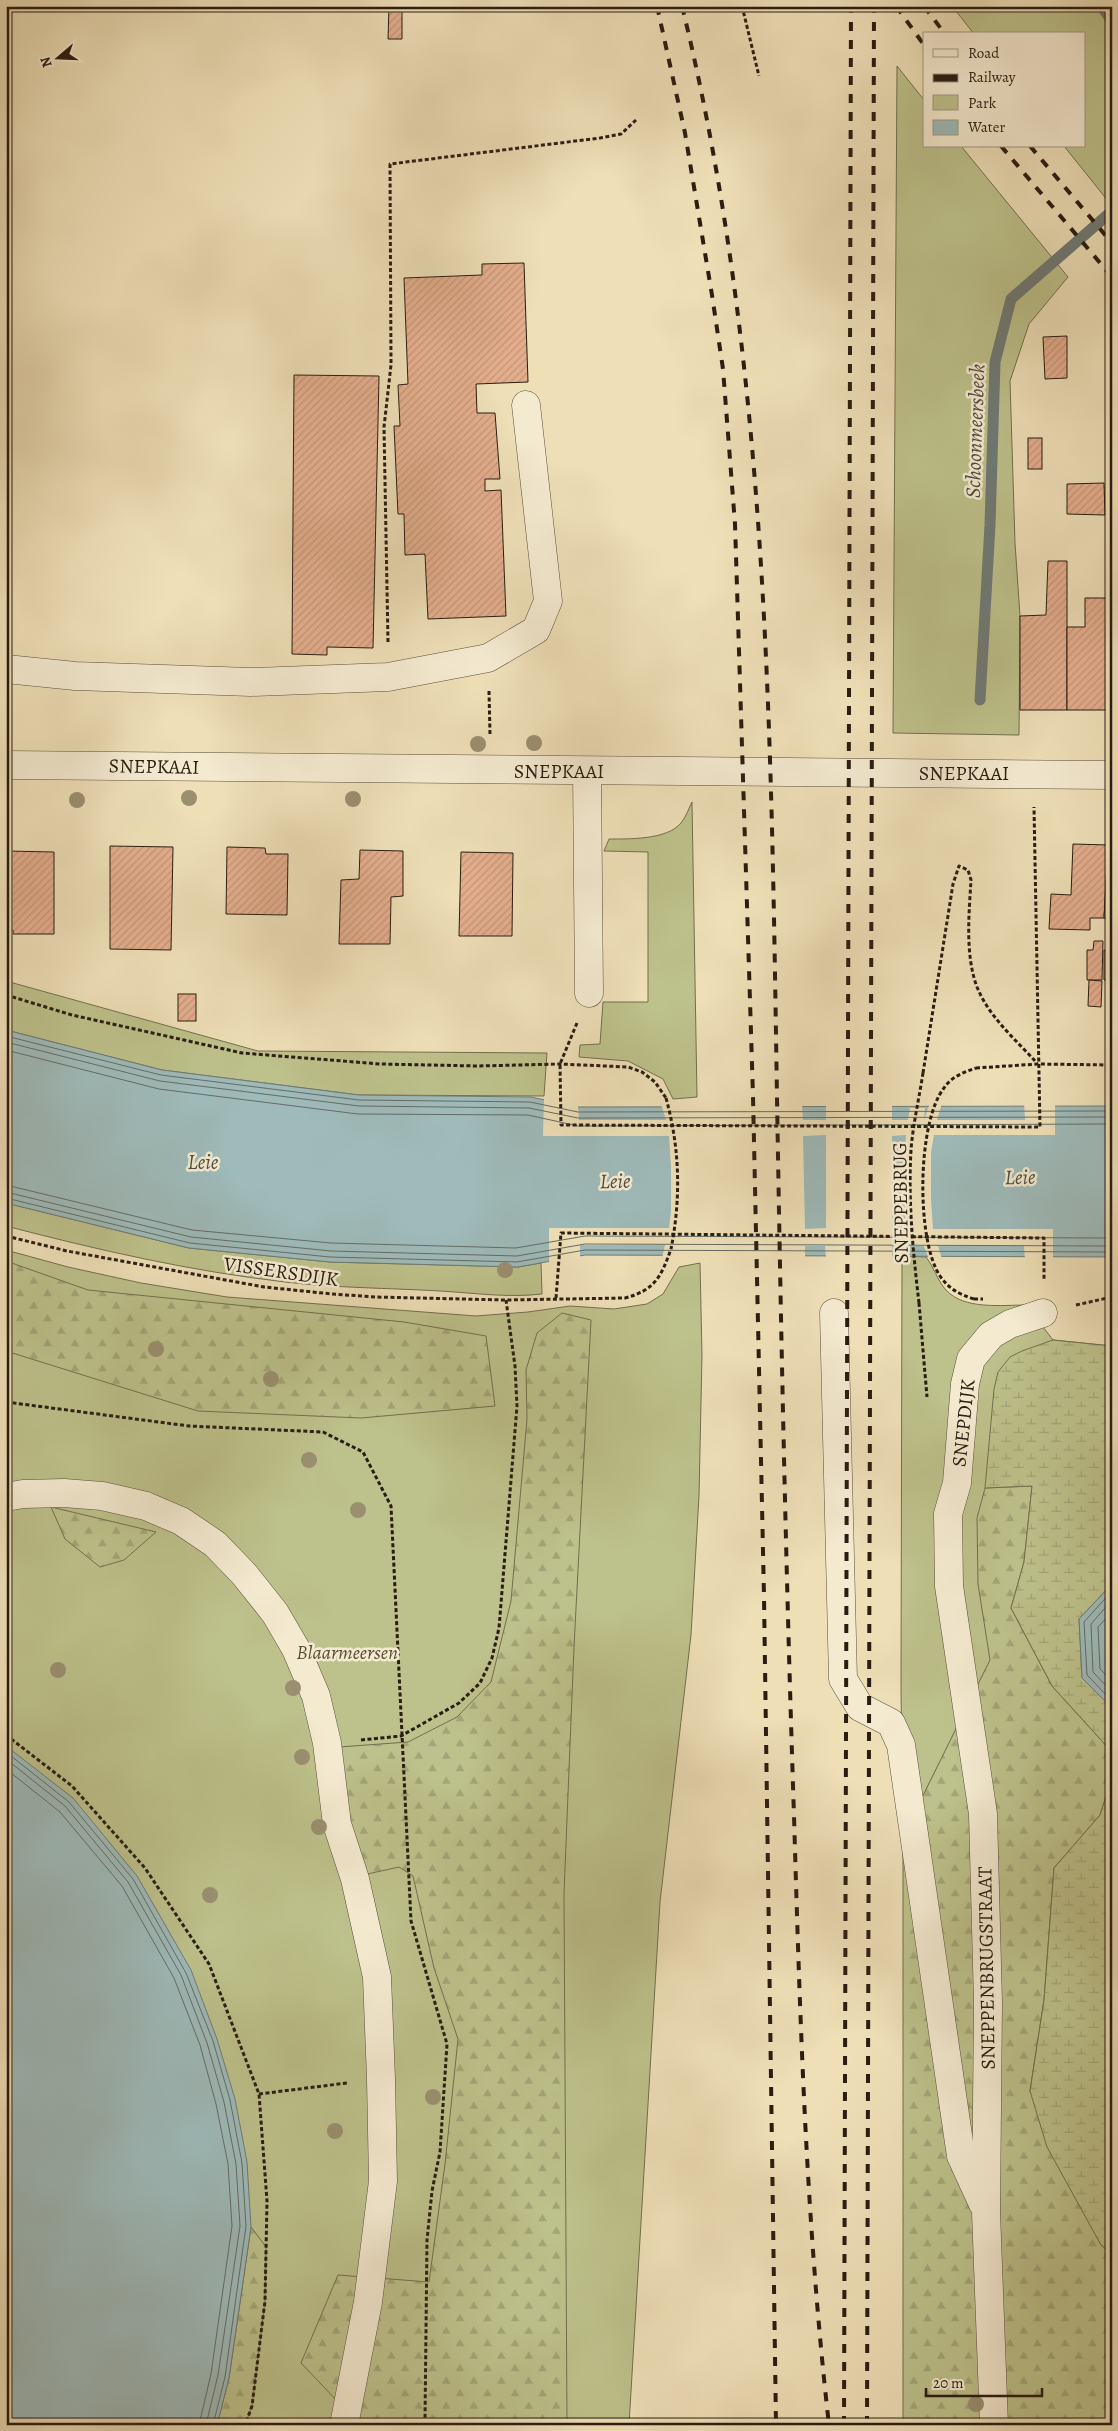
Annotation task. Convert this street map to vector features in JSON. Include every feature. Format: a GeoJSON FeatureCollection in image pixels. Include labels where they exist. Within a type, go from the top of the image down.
{"type":"FeatureCollection","features":[{"type":"Feature","properties":{"kind":"street"},"geometry":{"type":"LineString","coordinates":[[6,669],[74,676],[251,682],[388,677],[488,658],[536,630],[548,601],[526,405]]}},
{"type":"Feature","properties":{"kind":"street","name":"SNEPKAAI"},"geometry":{"type":"LineString","coordinates":[[6,764],[1112,775]]}},
{"type":"Feature","properties":{"kind":"street"},"geometry":{"type":"LineString","coordinates":[[587,771],[589,992]]}},
{"type":"Feature","properties":{"kind":"street"},"geometry":{"type":"LineString","coordinates":[[834,1312],[843,1680],[860,1707],[891,1723],[901,1745],[961,2156],[986,2212]]}},
{"type":"Feature","properties":{"kind":"street","name":"SNEPDIJK"},"geometry":{"type":"LineString","coordinates":[[948,1514],[957,1483],[965,1384],[971,1359],[991,1335],[1010,1324],[1043,1313]]}},
{"type":"Feature","properties":{"kind":"street"},"geometry":{"type":"LineString","coordinates":[[6,1497],[23,1494],[64,1493],[102,1496],[146,1506],[172,1517],[215,1544],[244,1574],[275,1613],[296,1649],[316,1696],[327,1743],[337,1824],[355,1879],[377,1977],[381,2079],[384,2180],[368,2302],[344,2425]]}},
{"type":"Feature","properties":{"kind":"street","name":"SNEPPENBRUGSTRAAT"},"geometry":{"type":"LineString","coordinates":[[948,1514],[949,1586],[983,1814],[988,2003],[986,2212],[994,2425]]}},
{"type":"Feature","properties":{"kind":"path"},"geometry":{"type":"LineString","coordinates":[[742,6],[759,76]]}},
{"type":"Feature","properties":{"kind":"path"},"geometry":{"type":"LineString","coordinates":[[388,677],[384,427],[391,365],[390,164],[593,140],[621,134],[636,120]]}},
{"type":"Feature","properties":{"kind":"path"},"geometry":{"type":"LineString","coordinates":[[489,688],[490,726]]}},
{"type":"Feature","properties":{"kind":"path"},"geometry":{"type":"LineString","coordinates":[[589,992],[560,1064],[561,1125],[1040,1126],[1041,1092],[1038,1064],[1033,773]]}},
{"type":"Feature","properties":{"kind":"path","name":"SNEPPEBRUG"},"geometry":{"type":"LineString","coordinates":[[919,1303],[911,1221],[910,1184],[912,1148],[952,884],[959,866],[968,870],[971,880],[970,948],[972,970],[978,989],[998,1021],[1038,1064]]}},
{"type":"Feature","properties":{"kind":"path"},"geometry":{"type":"LineString","coordinates":[[6,995],[72,1015],[242,1053],[380,1064],[478,1066],[560,1064]]}},
{"type":"Feature","properties":{"kind":"path","name":"VISSERSDIJK"},"geometry":{"type":"LineString","coordinates":[[6,1236],[68,1251],[264,1286],[376,1297],[506,1300],[601,1299],[624,1298],[638,1294],[651,1287],[659,1277],[671,1249],[677,1218],[678,1156],[675,1128],[666,1098],[656,1082],[642,1072],[628,1067],[560,1064]]}},
{"type":"Feature","properties":{"kind":"path","name":"SNEPPEBRUG"},"geometry":{"type":"LineString","coordinates":[[974,1299],[959,1294],[949,1287],[940,1275],[929,1244],[923,1188],[924,1154],[936,1101],[944,1087],[965,1072],[976,1068],[1038,1064],[1112,1065]]}},
{"type":"Feature","properties":{"kind":"path"},"geometry":{"type":"LineString","coordinates":[[556,1298],[561,1233],[1044,1238],[1044,1268]]}},
{"type":"Feature","properties":{"kind":"path"},"geometry":{"type":"LineString","coordinates":[[327,1743],[401,1736],[459,1703],[480,1683],[492,1658],[498,1628],[517,1406],[515,1366],[506,1300]]}},
{"type":"Feature","properties":{"kind":"path"},"geometry":{"type":"LineString","coordinates":[[6,1402],[189,1426],[323,1432],[363,1452],[391,1506],[411,1921],[447,2044],[440,2152],[432,2191],[426,2240],[423,2425]]}},
{"type":"Feature","properties":{"kind":"path"},"geometry":{"type":"LineString","coordinates":[[6,1735],[72,1786],[145,1868],[208,1964],[259,2094],[267,2201],[264,2301],[252,2406],[245,2425]]}},
{"type":"Feature","properties":{"kind":"path"},"geometry":{"type":"LineString","coordinates":[[259,2094],[381,2079]]}},
{"type":"Feature","properties":{"kind":"green space"},"geometry":{"type":"Polygon","coordinates":[[[952,6],[1112,6],[1112,206],[1066,148],[1086,148],[1086,32],[972,32],[952,6]]]}},
{"type":"Feature","properties":{"kind":"green space"},"geometry":{"type":"Polygon","coordinates":[[[897,66],[923,99],[923,148],[963,148],[1068,277],[1029,324],[1010,381],[1015,543],[1020,616],[1019,735],[893,733],[897,66]]]}},
{"type":"Feature","properties":{"kind":"green space"},"geometry":{"type":"Polygon","coordinates":[[[692,802],[697,1097],[673,1099],[663,1079],[628,1061],[579,1057],[580,1045],[600,1044],[603,1002],[648,1002],[648,852],[604,851],[609,839],[657,836],[667,833],[681,823],[692,802]]]}},
{"type":"Feature","properties":{"kind":"green space"},"geometry":{"type":"Polygon","coordinates":[[[6,981],[258,1051],[547,1053],[544,1096],[359,1095],[162,1070],[6,1030],[6,981]]]}},
{"type":"Feature","properties":{"kind":"green space"},"geometry":{"type":"Polygon","coordinates":[[[6,1203],[189,1248],[330,1262],[518,1267],[541,1263],[542,1294],[504,1295],[323,1286],[214,1272],[110,1251],[6,1226],[6,1203]]]}},
{"type":"Feature","properties":{"kind":"green space","name":"Blaarmeersen"},"geometry":{"type":"Polygon","coordinates":[[[6,1250],[68,1267],[141,1283],[227,1297],[476,1316],[528,1312],[570,1306],[614,1309],[647,1304],[663,1294],[679,1267],[700,1263],[702,1355],[699,1496],[691,1635],[660,1902],[629,2425],[6,2425],[6,1250]]]}},
{"type":"Feature","properties":{"kind":"green space"},"geometry":{"type":"Polygon","coordinates":[[[902,1256],[926,1257],[946,1290],[963,1301],[995,1306],[1026,1305],[1053,1340],[1112,1346],[1112,2425],[990,1661],[903,1836],[901,1689],[902,1256]]]}},
{"type":"Feature","properties":{"kind":"green space"},"geometry":{"type":"Polygon","coordinates":[[[6,1261],[88,1290],[404,1322],[486,1336],[495,1406],[361,1418],[198,1411],[6,1351],[6,1261]]]}},
{"type":"Feature","properties":{"kind":"green space"},"geometry":{"type":"Polygon","coordinates":[[[562,1313],[591,1320],[574,1647],[564,1893],[567,2425],[360,2425],[301,2363],[338,2275],[429,2282],[445,2164],[458,2039],[434,1968],[413,1876],[399,1867],[363,1875],[349,1836],[339,1747],[408,1742],[457,1717],[491,1682],[511,1601],[527,1419],[526,1370],[537,1333],[562,1313]]]}},
{"type":"Feature","properties":{"kind":"green space"},"geometry":{"type":"Polygon","coordinates":[[[1053,1340],[1112,1346],[1112,1584],[1079,1619],[1082,1677],[1112,1708],[1112,1752],[1052,1686],[1011,1608],[1024,1562],[1032,1486],[985,1488],[994,1389],[998,1372],[1010,1357],[1053,1340]]]}},
{"type":"Feature","properties":{"kind":"green space"},"geometry":{"type":"Polygon","coordinates":[[[1032,1486],[1024,1562],[1011,1608],[1052,1686],[1112,1752],[1112,1778],[1100,1815],[1054,1868],[1044,2000],[1030,2091],[1101,2245],[1112,2254],[1112,2425],[903,2425],[903,1836],[990,1660],[978,1584],[977,1518],[985,1488],[1032,1486]]]}},
{"type":"Feature","properties":{"kind":"green space"},"geometry":{"type":"Polygon","coordinates":[[[51,1507],[156,1532],[124,1560],[100,1567],[65,1539],[51,1507]]]}},
{"type":"Feature","properties":{"kind":"green space"},"geometry":{"type":"Polygon","coordinates":[[[1112,1778],[1112,2254],[1101,2245],[1047,2147],[1030,2091],[1044,2000],[1054,1868],[1100,1815],[1112,1778]]]}},
{"type":"Feature","properties":{"kind":"green space"},"geometry":{"type":"Polygon","coordinates":[[[251,2227],[266,2247],[265,2301],[252,2406],[245,2425],[217,2425],[229,2378],[251,2227]]]}},
{"type":"Feature","properties":{"kind":"water","name":"Leie"},"geometry":{"type":"Polygon","coordinates":[[[6,1030],[162,1070],[359,1095],[531,1097],[578,1107],[1112,1106],[1112,1257],[585,1255],[518,1267],[330,1262],[189,1248],[6,1203],[6,1030]]]}},
{"type":"Feature","properties":{"kind":"water"},"geometry":{"type":"Polygon","coordinates":[[[1112,1584],[1112,1708],[1082,1678],[1079,1619],[1112,1584]]]}},
{"type":"Feature","properties":{"kind":"water"},"geometry":{"type":"Polygon","coordinates":[[[6,1746],[73,1798],[137,1876],[191,1970],[217,2039],[235,2099],[247,2162],[251,2227],[229,2378],[217,2425],[6,2425],[6,1746]]]}},
{"type":"Feature","properties":{"kind":"pier"},"geometry":{"type":"Polygon","coordinates":[[[544,1097],[578,1105],[579,1120],[666,1120],[661,1104],[802,1104],[803,1120],[826,1120],[826,1103],[892,1103],[892,1120],[908,1120],[910,1108],[925,1108],[924,1120],[930,1103],[942,1103],[937,1120],[1025,1120],[1024,1102],[1055,1103],[1055,1135],[934,1135],[931,1152],[933,1229],[1053,1229],[1053,1259],[1025,1259],[1024,1246],[938,1246],[942,1259],[929,1259],[924,1246],[892,1246],[892,1259],[848,1259],[826,1258],[825,1246],[805,1246],[805,1258],[662,1258],[665,1245],[580,1245],[580,1258],[549,1264],[549,1228],[669,1228],[671,1166],[669,1136],[543,1136],[544,1097]],[[826,1135],[803,1136],[805,1229],[826,1228],[826,1135]],[[906,1135],[892,1136],[892,1229],[906,1229],[903,1185],[906,1135]]]}},
{"type":"Feature","properties":{"kind":"building"},"geometry":{"type":"Polygon","coordinates":[[[389,6],[402,6],[402,39],[388,39],[389,6]]]}},
{"type":"Feature","properties":{"kind":"building"},"geometry":{"type":"Polygon","coordinates":[[[524,263],[528,382],[476,384],[477,413],[495,413],[500,479],[485,479],[485,491],[501,490],[506,616],[428,619],[425,554],[405,555],[404,514],[398,514],[394,426],[400,426],[398,385],[408,384],[404,278],[482,275],[482,264],[524,263]]]}},
{"type":"Feature","properties":{"kind":"building"},"geometry":{"type":"Polygon","coordinates":[[[1067,336],[1067,378],[1045,379],[1043,337],[1067,336]]]}},
{"type":"Feature","properties":{"kind":"building"},"geometry":{"type":"Polygon","coordinates":[[[294,375],[379,376],[373,648],[327,647],[327,655],[292,654],[294,375]]]}},
{"type":"Feature","properties":{"kind":"building"},"geometry":{"type":"Polygon","coordinates":[[[1028,438],[1042,438],[1042,469],[1028,469],[1028,438]]]}},
{"type":"Feature","properties":{"kind":"building"},"geometry":{"type":"Polygon","coordinates":[[[1104,483],[1105,515],[1067,514],[1067,484],[1104,483]]]}},
{"type":"Feature","properties":{"kind":"building"},"geometry":{"type":"Polygon","coordinates":[[[1048,561],[1067,561],[1067,710],[1020,710],[1020,616],[1046,615],[1048,561]]]}},
{"type":"Feature","properties":{"kind":"building"},"geometry":{"type":"Polygon","coordinates":[[[1085,598],[1112,598],[1112,710],[1067,710],[1067,627],[1085,627],[1085,598]]]}},
{"type":"Feature","properties":{"kind":"building"},"geometry":{"type":"Polygon","coordinates":[[[1073,844],[1108,845],[1104,918],[1090,918],[1090,930],[1049,929],[1051,894],[1071,895],[1073,844]]]}},
{"type":"Feature","properties":{"kind":"building"},"geometry":{"type":"Polygon","coordinates":[[[1108,845],[1112,845],[1112,919],[1104,918],[1108,845]]]}},
{"type":"Feature","properties":{"kind":"building"},"geometry":{"type":"Polygon","coordinates":[[[110,846],[173,847],[171,950],[110,949],[110,846]]]}},
{"type":"Feature","properties":{"kind":"building"},"geometry":{"type":"Polygon","coordinates":[[[227,847],[265,848],[266,854],[288,854],[287,915],[226,914],[227,847]]]}},
{"type":"Feature","properties":{"kind":"building"},"geometry":{"type":"Polygon","coordinates":[[[360,850],[403,851],[403,896],[391,897],[390,944],[339,944],[341,880],[359,879],[360,850]]]}},
{"type":"Feature","properties":{"kind":"building"},"geometry":{"type":"Polygon","coordinates":[[[6,851],[54,852],[54,934],[13,934],[13,930],[6,930],[6,851]]]}},
{"type":"Feature","properties":{"kind":"building"},"geometry":{"type":"Polygon","coordinates":[[[461,852],[513,853],[512,936],[459,936],[461,852]]]}},
{"type":"Feature","properties":{"kind":"building"},"geometry":{"type":"Polygon","coordinates":[[[1094,941],[1103,941],[1102,980],[1087,980],[1087,950],[1093,950],[1094,941]]]}},
{"type":"Feature","properties":{"kind":"building"},"geometry":{"type":"Polygon","coordinates":[[[1104,950],[1112,951],[1112,980],[1104,980],[1104,950]]]}},
{"type":"Feature","properties":{"kind":"building"},"geometry":{"type":"Polygon","coordinates":[[[1089,980],[1102,981],[1101,1007],[1088,1006],[1089,980]]]}},
{"type":"Feature","properties":{"kind":"building"},"geometry":{"type":"Polygon","coordinates":[[[178,994],[196,994],[196,1021],[178,1021],[178,994]]]}},
{"type":"Feature","properties":{"kind":"waterway","name":"Schoonmeersbeek"},"geometry":{"type":"LineString","coordinates":[[1101,6],[1112,21]]}},
{"type":"Feature","properties":{"kind":"waterway","name":"Schoonmeersbeek"},"geometry":{"type":"LineString","coordinates":[[980,700],[990,525],[995,362],[1011,299],[1112,211]]}},
{"type":"Feature","properties":{"kind":"railway"},"geometry":{"type":"LineString","coordinates":[[657,6],[685,133],[712,295],[723,369],[735,524],[753,1096],[764,1596],[776,2425]]}},
{"type":"Feature","properties":{"kind":"railway"},"geometry":{"type":"LineString","coordinates":[[682,6],[711,140],[733,275],[749,412],[760,548],[772,823],[784,1457],[799,1968],[809,2197],[829,2425]]}},
{"type":"Feature","properties":{"kind":"railway"},"geometry":{"type":"LineString","coordinates":[[844,2425],[851,6]]}},
{"type":"Feature","properties":{"kind":"railway"},"geometry":{"type":"LineString","coordinates":[[867,2425],[874,6]]}},
{"type":"Feature","properties":{"kind":"railway"},"geometry":{"type":"LineString","coordinates":[[896,6],[923,44]]}},
{"type":"Feature","properties":{"kind":"railway"},"geometry":{"type":"LineString","coordinates":[[924,6],[944,32]]}},
{"type":"Feature","properties":{"kind":"railway"},"geometry":{"type":"LineString","coordinates":[[1003,148],[1112,277]]}},
{"type":"Feature","properties":{"kind":"railway"},"geometry":{"type":"LineString","coordinates":[[1032,148],[1112,243]]}}]}
